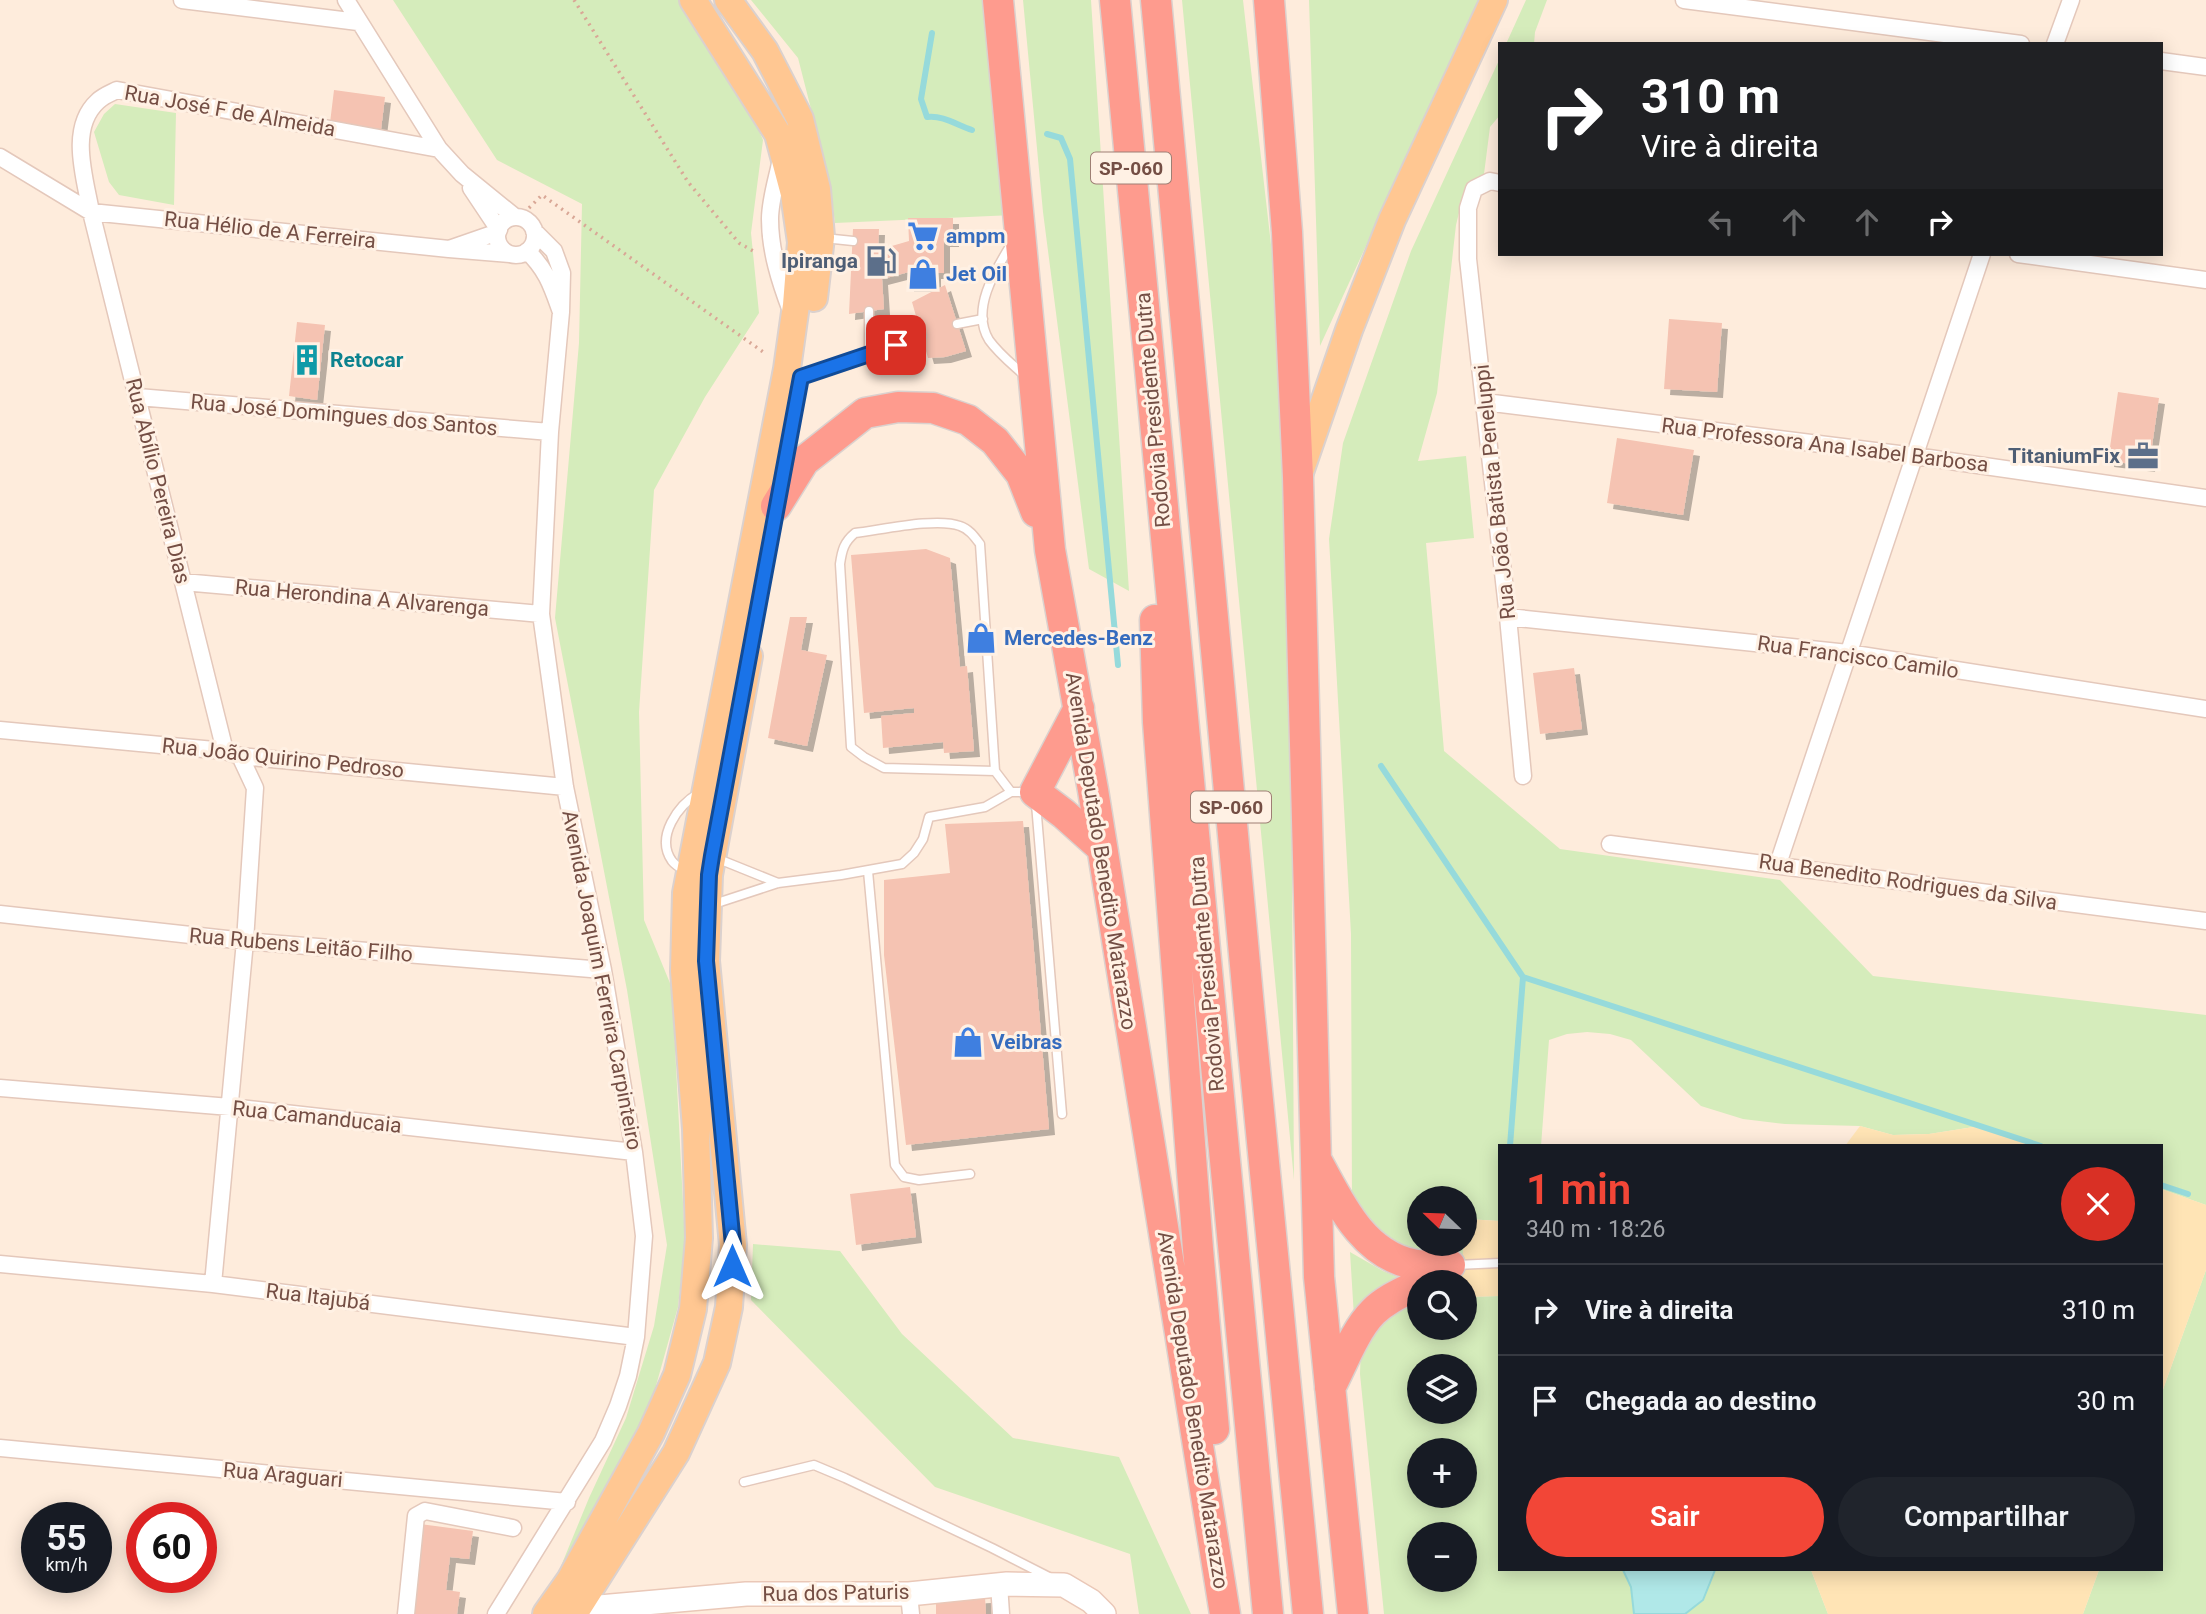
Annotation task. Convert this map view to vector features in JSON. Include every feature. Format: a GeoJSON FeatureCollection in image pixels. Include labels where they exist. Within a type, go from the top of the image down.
{"type":"FeatureCollection","features":[{"type":"Feature","properties":{"kind":"highway","name":"Avenida Deputado Benedito Matarazzo"},"geometry":{"type":"LineString","coordinates":[[998,0],[1050,550],[1079,709],[1228,1614]]}},
{"type":"Feature","properties":{"kind":"highway","name":"Rodovia Presidente Dutra"},"geometry":{"type":"LineString","coordinates":[[1115,0],[1268,1614]]}},
{"type":"Feature","properties":{"kind":"highway","name":"Rodovia Presidente Dutra"},"geometry":{"type":"LineString","coordinates":[[1156,0],[1308,1614]]}},
{"type":"Feature","properties":{"kind":"highway"},"geometry":{"type":"LineString","coordinates":[[1269,0],[1287,232],[1298,477],[1319,1277],[1353,1614]]}},
{"type":"Feature","properties":{"kind":"highway"},"geometry":{"type":"LineString","coordinates":[[1146,336],[1158,722],[1228,1614]]}},
{"type":"Feature","properties":{"kind":"highway"},"geometry":{"type":"LineString","coordinates":[[776,506],[804,461],[865,413],[898,407],[933,408],[968,420],[995,441],[1021,474],[1050,550]]}},
{"type":"Feature","properties":{"kind":"highway"},"geometry":{"type":"LineString","coordinates":[[1079,709],[1023,792],[1064,814],[1102,848]]}},
{"type":"Feature","properties":{"kind":"highway"},"geometry":{"type":"LineString","coordinates":[[1315,1157],[1345,1210],[1361,1234],[1376,1249],[1413,1265],[1462,1264]]}},
{"type":"Feature","properties":{"kind":"highway"},"geometry":{"type":"LineString","coordinates":[[1449,1270],[1462,1264]]}},
{"type":"Feature","properties":{"kind":"highway"},"geometry":{"type":"LineString","coordinates":[[1330,1388],[1371,1314],[1391,1297],[1407,1290]]}},
{"type":"Feature","properties":{"kind":"main road"},"geometry":{"type":"LineString","coordinates":[[546,1614],[569,1580],[651,1433],[677,1375],[693,1309],[699,1238],[696,1129],[684,971],[686,893],[704,868],[776,506],[794,373],[794,319],[801,242],[794,194],[778,134],[693,0]]}},
{"type":"Feature","properties":{"kind":"main road"},"geometry":{"type":"LineString","coordinates":[[576,1611],[676,1453],[717,1363],[729,1307],[733,1245],[706,961],[708,906],[704,868],[705,790],[794,373],[807,346],[821,237],[817,188],[800,120],[765,51],[728,0]]}},
{"type":"Feature","properties":{"kind":"main road"},"geometry":{"type":"LineString","coordinates":[[1298,477],[1349,330],[1392,220],[1494,0]]}},
{"type":"Feature","properties":{"kind":"main road","name":"Rua dos Paturis"},"geometry":{"type":"LineString","coordinates":[[576,1611],[740,1604],[910,1604],[999,1584],[1064,1585],[1097,1607]]}},
{"type":"Feature","properties":{"kind":"street"},"geometry":{"type":"LineString","coordinates":[[182,0],[358,22]]}},
{"type":"Feature","properties":{"kind":"street"},"geometry":{"type":"LineString","coordinates":[[346,0],[439,149],[462,174],[518,217],[527,220],[534,231],[534,242],[527,251],[510,254],[498,243],[498,231],[462,174]]}},
{"type":"Feature","properties":{"kind":"street"},"geometry":{"type":"LineString","coordinates":[[1684,0],[2006,42]]}},
{"type":"Feature","properties":{"kind":"street"},"geometry":{"type":"LineString","coordinates":[[2056,42],[2071,0]]}},
{"type":"Feature","properties":{"kind":"street"},"geometry":{"type":"LineString","coordinates":[[2163,61],[2206,67]]}},
{"type":"Feature","properties":{"kind":"street","name":"Rua José F de Almeida"},"geometry":{"type":"LineString","coordinates":[[90,212],[80,148],[83,121],[97,101],[117,90],[439,149]]}},
{"type":"Feature","properties":{"kind":"street"},"geometry":{"type":"LineString","coordinates":[[782,150],[770,216],[771,242],[794,319]]}},
{"type":"Feature","properties":{"kind":"street"},"geometry":{"type":"LineString","coordinates":[[2,164],[90,212]]}},
{"type":"Feature","properties":{"kind":"street","name":"Rua João Batista Peneluppi"},"geometry":{"type":"LineString","coordinates":[[1498,183],[1490,181],[1474,190],[1468,208],[1468,260],[1523,776]]}},
{"type":"Feature","properties":{"kind":"street","name":"Rua Hélio de A Ferreira"},"geometry":{"type":"LineString","coordinates":[[90,212],[510,254]]}},
{"type":"Feature","properties":{"kind":"street","name":"Rua Abílio Pereira Dias"},"geometry":{"type":"LineString","coordinates":[[90,212],[183,583],[232,753],[255,788],[245,941],[213,1284]]}},
{"type":"Feature","properties":{"kind":"street"},"geometry":{"type":"LineString","coordinates":[[498,231],[504,222],[518,217]]}},
{"type":"Feature","properties":{"kind":"street","name":"Rua Hélio de A Ferreira"},"geometry":{"type":"LineString","coordinates":[[449,249],[498,231]]}},
{"type":"Feature","properties":{"kind":"street","name":"Avenida Joaquim Ferreira Carpinteiro"},"geometry":{"type":"LineString","coordinates":[[496,1614],[603,1441],[618,1406],[628,1376],[636,1337],[644,1236],[634,1152],[603,970],[565,787],[541,614],[550,432],[562,273],[554,251],[534,231]]}},
{"type":"Feature","properties":{"kind":"street","name":"Avenida Joaquim Ferreira Carpinteiro"},"geometry":{"type":"LineString","coordinates":[[527,251],[539,262],[549,278],[561,312]]}},
{"type":"Feature","properties":{"kind":"street"},"geometry":{"type":"LineString","coordinates":[[1778,864],[1981,256]]}},
{"type":"Feature","properties":{"kind":"street"},"geometry":{"type":"LineString","coordinates":[[2032,256],[2206,280]]}},
{"type":"Feature","properties":{"kind":"street","name":"Rua José Domingues dos Santos"},"geometry":{"type":"LineString","coordinates":[[138,397],[550,432]]}},
{"type":"Feature","properties":{"kind":"street","name":"Rua Professora Ana Isabel Barbosa"},"geometry":{"type":"LineString","coordinates":[[1485,402],[1914,456],[2206,498]]}},
{"type":"Feature","properties":{"kind":"street","name":"Rua Herondina A Alvarenga"},"geometry":{"type":"LineString","coordinates":[[183,583],[541,614]]}},
{"type":"Feature","properties":{"kind":"street","name":"Rua Francisco Camilo"},"geometry":{"type":"LineString","coordinates":[[1508,617],[1848,653],[2206,709]]}},
{"type":"Feature","properties":{"kind":"street","name":"Rua João Quirino Pedroso"},"geometry":{"type":"LineString","coordinates":[[0,730],[565,787]]}},
{"type":"Feature","properties":{"kind":"street","name":"Rua Benedito Rodrigues da Silva"},"geometry":{"type":"LineString","coordinates":[[1610,844],[2206,921]]}},
{"type":"Feature","properties":{"kind":"street","name":"Rua Rubens Leitão Filho"},"geometry":{"type":"LineString","coordinates":[[0,914],[245,941],[603,970]]}},
{"type":"Feature","properties":{"kind":"street","name":"Rua Camanducaia"},"geometry":{"type":"LineString","coordinates":[[0,1088],[230,1107],[634,1152]]}},
{"type":"Feature","properties":{"kind":"street","name":"Rua Itajubá"},"geometry":{"type":"LineString","coordinates":[[0,1264],[213,1284],[636,1337]]}},
{"type":"Feature","properties":{"kind":"street","name":"Rua Araguari"},"geometry":{"type":"LineString","coordinates":[[0,1448],[567,1502]]}},
{"type":"Feature","properties":{"kind":"street"},"geometry":{"type":"LineString","coordinates":[[406,1614],[415,1516],[425,1511],[513,1528]]}},
{"type":"Feature","properties":{"kind":"street"},"geometry":{"type":"LineString","coordinates":[[999,1584],[1001,1614]]}},
{"type":"Feature","properties":{"kind":"lane"},"geometry":{"type":"LineString","coordinates":[[1020,232],[999,263],[985,295],[983,319],[987,337],[1000,354],[1034,384]]}},
{"type":"Feature","properties":{"kind":"lane"},"geometry":{"type":"LineString","coordinates":[[821,237],[853,241]]}},
{"type":"Feature","properties":{"kind":"lane"},"geometry":{"type":"LineString","coordinates":[[869,311],[869,354]]}},
{"type":"Feature","properties":{"kind":"lane"},"geometry":{"type":"LineString","coordinates":[[957,324],[983,319]]}},
{"type":"Feature","properties":{"kind":"lane"},"geometry":{"type":"LineString","coordinates":[[794,373],[922,337]]}},
{"type":"Feature","properties":{"kind":"lane"},"geometry":{"type":"LineString","coordinates":[[995,771],[980,544],[971,532],[944,522],[856,533],[847,540],[840,564],[851,747],[884,768],[995,771],[1023,792],[1062,1115]]}},
{"type":"Feature","properties":{"kind":"lane"},"geometry":{"type":"LineString","coordinates":[[708,906],[778,883],[902,864],[914,853],[923,839],[929,817],[985,807],[1023,792]]}},
{"type":"Feature","properties":{"kind":"lane"},"geometry":{"type":"LineString","coordinates":[[704,868],[778,883]]}},
{"type":"Feature","properties":{"kind":"lane"},"geometry":{"type":"LineString","coordinates":[[868,871],[895,1165],[904,1177],[919,1180],[970,1174]]}},
{"type":"Feature","properties":{"kind":"lane"},"geometry":{"type":"LineString","coordinates":[[1462,1264],[1498,1263]]}},
{"type":"Feature","properties":{"kind":"lane"},"geometry":{"type":"LineString","coordinates":[[744,1482],[814,1465],[968,1536],[1064,1585]]}},
{"type":"Feature","properties":{"kind":"path"},"geometry":{"type":"LineString","coordinates":[[574,0],[688,182],[739,243],[776,263]]}},
{"type":"Feature","properties":{"kind":"path"},"geometry":{"type":"LineString","coordinates":[[518,217],[542,195],[794,373]]}},
{"type":"Feature","properties":{"kind":"green space"},"geometry":{"type":"Polygon","coordinates":[[[393,0],[679,0],[737,79],[763,140],[751,233],[759,313],[705,397],[654,490],[639,712],[644,920],[672,988],[685,1242],[678,1307],[645,1425],[561,1566],[626,1418],[654,1326],[667,1245],[627,990],[555,618],[579,343],[582,204],[497,160],[393,0]]]}},
{"type":"Feature","properties":{"kind":"green space"},"geometry":{"type":"Polygon","coordinates":[[[751,0],[989,0],[1013,215],[835,223],[830,183],[798,58],[751,0]]]}},
{"type":"Feature","properties":{"kind":"green space"},"geometry":{"type":"Polygon","coordinates":[[[1023,0],[1091,0],[1129,591],[1089,569],[1043,212],[1023,0]]]}},
{"type":"Feature","properties":{"kind":"green space"},"geometry":{"type":"Polygon","coordinates":[[[1182,0],[1243,0],[1289,402],[1294,1180],[1182,0]]]}},
{"type":"Feature","properties":{"kind":"green space"},"geometry":{"type":"Polygon","coordinates":[[[1309,0],[1479,0],[1320,346],[1309,0]]]}},
{"type":"Feature","properties":{"kind":"green space"},"geometry":{"type":"Polygon","coordinates":[[[1526,0],[1547,0],[1535,32],[1534,42],[1507,42],[1526,0]]]}},
{"type":"Feature","properties":{"kind":"green space"},"geometry":{"type":"Polygon","coordinates":[[[1498,62],[1498,117],[1490,127],[1484,174],[1465,188],[1456,225],[1437,393],[1418,461],[1466,456],[1474,538],[1426,543],[1444,751],[1560,849],[1780,880],[1873,976],[2206,1015],[2206,1205],[2163,1190],[2163,1144],[2031,1144],[1980,1126],[1929,1134],[1893,1135],[1860,1126],[1785,1124],[1743,1119],[1701,1106],[1631,1040],[1610,1034],[1587,1032],[1567,1034],[1549,1040],[1541,1144],[1498,1144],[1498,1221],[1477,1220],[1477,1186],[1407,1186],[1407,1252],[1388,1249],[1352,1207],[1351,934],[1329,539],[1343,443],[1411,251],[1498,62]]]}},
{"type":"Feature","properties":{"kind":"green space"},"geometry":{"type":"Polygon","coordinates":[[[115,104],[176,113],[174,205],[119,195],[109,182],[94,132],[104,114],[115,104]]]}},
{"type":"Feature","properties":{"kind":"green space"},"geometry":{"type":"Polygon","coordinates":[[[753,1244],[840,1251],[902,1334],[1013,1438],[1119,1457],[1191,1614],[1139,1614],[1130,1554],[935,1487],[751,1300],[753,1244]]]}},
{"type":"Feature","properties":{"kind":"green space"},"geometry":{"type":"Polygon","coordinates":[[[1350,1252],[1407,1281],[1407,1284],[1354,1317],[1350,1252]]]}},
{"type":"Feature","properties":{"kind":"green space"},"geometry":{"type":"Polygon","coordinates":[[[1428,1256],[1463,1256],[1462,1262],[1428,1256]]]}},
{"type":"Feature","properties":{"kind":"green space"},"geometry":{"type":"Polygon","coordinates":[[[2206,1270],[2206,1614],[2083,1614],[2099,1571],[2163,1571],[2163,1389],[2206,1270]]]}},
{"type":"Feature","properties":{"kind":"green space"},"geometry":{"type":"Polygon","coordinates":[[[1498,1296],[1498,1571],[1811,1571],[1828,1614],[1384,1614],[1360,1374],[1361,1344],[1368,1330],[1407,1300],[1407,1340],[1477,1340],[1477,1297],[1498,1296]]]}},
{"type":"Feature","properties":{"kind":"sand"},"geometry":{"type":"Polygon","coordinates":[[[1860,1126],[1893,1135],[1929,1134],[1980,1126],[2031,1144],[1846,1144],[1860,1126]]]}},
{"type":"Feature","properties":{"kind":"sand"},"geometry":{"type":"Polygon","coordinates":[[[2163,1190],[2206,1205],[2206,1270],[2163,1389],[2163,1190]]]}},
{"type":"Feature","properties":{"kind":"sand"},"geometry":{"type":"Polygon","coordinates":[[[1477,1220],[1498,1221],[1498,1296],[1477,1297],[1477,1270],[1461,1270],[1463,1256],[1477,1256],[1477,1220]]]}},
{"type":"Feature","properties":{"kind":"sand"},"geometry":{"type":"Polygon","coordinates":[[[1811,1571],[2099,1571],[2083,1614],[1828,1614],[1811,1571]]]}},
{"type":"Feature","properties":{"kind":"water"},"geometry":{"type":"Polygon","coordinates":[[[1623,1571],[1715,1571],[1703,1600],[1685,1614],[1634,1614],[1631,1587],[1623,1571]]]}},
{"type":"Feature","properties":{"kind":"building"},"geometry":{"type":"Polygon","coordinates":[[[334,90],[385,97],[381,129],[330,123],[334,90]]]}},
{"type":"Feature","properties":{"kind":"building"},"geometry":{"type":"Polygon","coordinates":[[[908,218],[953,218],[953,241],[944,241],[944,273],[935,273],[935,286],[908,286],[909,272],[882,279],[884,309],[849,314],[853,229],[879,229],[878,250],[909,241],[908,218]]]}},
{"type":"Feature","properties":{"kind":"building","name":"Ipiranga"},"geometry":{"type":"Polygon","coordinates":[[[945,285],[966,351],[928,358],[912,302],[945,285]]]}},
{"type":"Feature","properties":{"kind":"building"},"geometry":{"type":"Polygon","coordinates":[[[1669,319],[1722,323],[1717,392],[1664,389],[1669,319]]]}},
{"type":"Feature","properties":{"kind":"building","name":"Retocar"},"geometry":{"type":"Polygon","coordinates":[[[297,322],[325,325],[317,400],[289,396],[297,322]]]}},
{"type":"Feature","properties":{"kind":"building"},"geometry":{"type":"Polygon","coordinates":[[[2118,392],[2159,398],[2149,466],[2108,461],[2118,392]]]}},
{"type":"Feature","properties":{"kind":"building"},"geometry":{"type":"Polygon","coordinates":[[[1617,438],[1694,450],[1683,515],[1607,503],[1617,438]]]}},
{"type":"Feature","properties":{"kind":"building"},"geometry":{"type":"Polygon","coordinates":[[[926,549],[950,558],[960,667],[967,666],[974,751],[944,753],[943,742],[883,748],[881,716],[914,713],[914,708],[864,713],[851,555],[926,549]]]}},
{"type":"Feature","properties":{"kind":"building"},"geometry":{"type":"Polygon","coordinates":[[[790,617],[807,617],[801,650],[827,655],[807,746],[768,738],[790,617]]]}},
{"type":"Feature","properties":{"kind":"building"},"geometry":{"type":"Polygon","coordinates":[[[1574,668],[1582,729],[1540,734],[1533,673],[1574,668]]]}},
{"type":"Feature","properties":{"kind":"building","name":"Veibras"},"geometry":{"type":"Polygon","coordinates":[[[1023,821],[1049,1129],[906,1145],[884,955],[884,880],[950,873],[945,824],[1023,821]]]}},
{"type":"Feature","properties":{"kind":"building"},"geometry":{"type":"Polygon","coordinates":[[[910,1187],[916,1237],[856,1245],[850,1194],[910,1187]]]}},
{"type":"Feature","properties":{"kind":"building"},"geometry":{"type":"Polygon","coordinates":[[[420,1524],[473,1531],[469,1559],[450,1557],[446,1590],[460,1592],[457,1614],[409,1614],[420,1524]]]}},
{"type":"Feature","properties":{"kind":"building"},"geometry":{"type":"Polygon","coordinates":[[[985,1597],[986,1614],[936,1614],[936,1600],[985,1597]]]}},
{"type":"Feature","properties":{"kind":"waterway"},"geometry":{"type":"LineString","coordinates":[[932,33],[921,99],[927,117],[944,119],[972,130]]}},
{"type":"Feature","properties":{"kind":"waterway"},"geometry":{"type":"LineString","coordinates":[[1047,134],[1061,138],[1070,159],[1118,665]]}},
{"type":"Feature","properties":{"kind":"waterway"},"geometry":{"type":"LineString","coordinates":[[1381,766],[1523,977],[1510,1144]]}},
{"type":"Feature","properties":{"kind":"waterway"},"geometry":{"type":"LineString","coordinates":[[1523,977],[2035,1144]]}},
{"type":"Feature","properties":{"kind":"waterway"},"geometry":{"type":"LineString","coordinates":[[2163,1186],[2188,1194]]}},
{"type":"Feature","properties":{"kind":"place","name":"ampm"},"geometry":{"type":"Point","coordinates":[923,236]}},
{"type":"Feature","properties":{"kind":"place","name":"Ipiranga"},"geometry":{"type":"Point","coordinates":[881,261]}},
{"type":"Feature","properties":{"kind":"place","name":"Jet Oil"},"geometry":{"type":"Point","coordinates":[923,274]}},
{"type":"Feature","properties":{"kind":"place","name":"Retocar"},"geometry":{"type":"Point","coordinates":[307,360]}},
{"type":"Feature","properties":{"kind":"place","name":"TitaniumFix"},"geometry":{"type":"Point","coordinates":[2143,456]}},
{"type":"Feature","properties":{"kind":"place","name":"Mercedes-Benz"},"geometry":{"type":"Point","coordinates":[981,638]}},
{"type":"Feature","properties":{"kind":"place","name":"Veibras"},"geometry":{"type":"Point","coordinates":[968,1042]}},
{"type":"Feature","properties":{"kind":"route"},"geometry":{"type":"LineString","coordinates":[[732,1266],[733,1245],[706,961],[712,856],[801,377],[896,345]]}}]}
